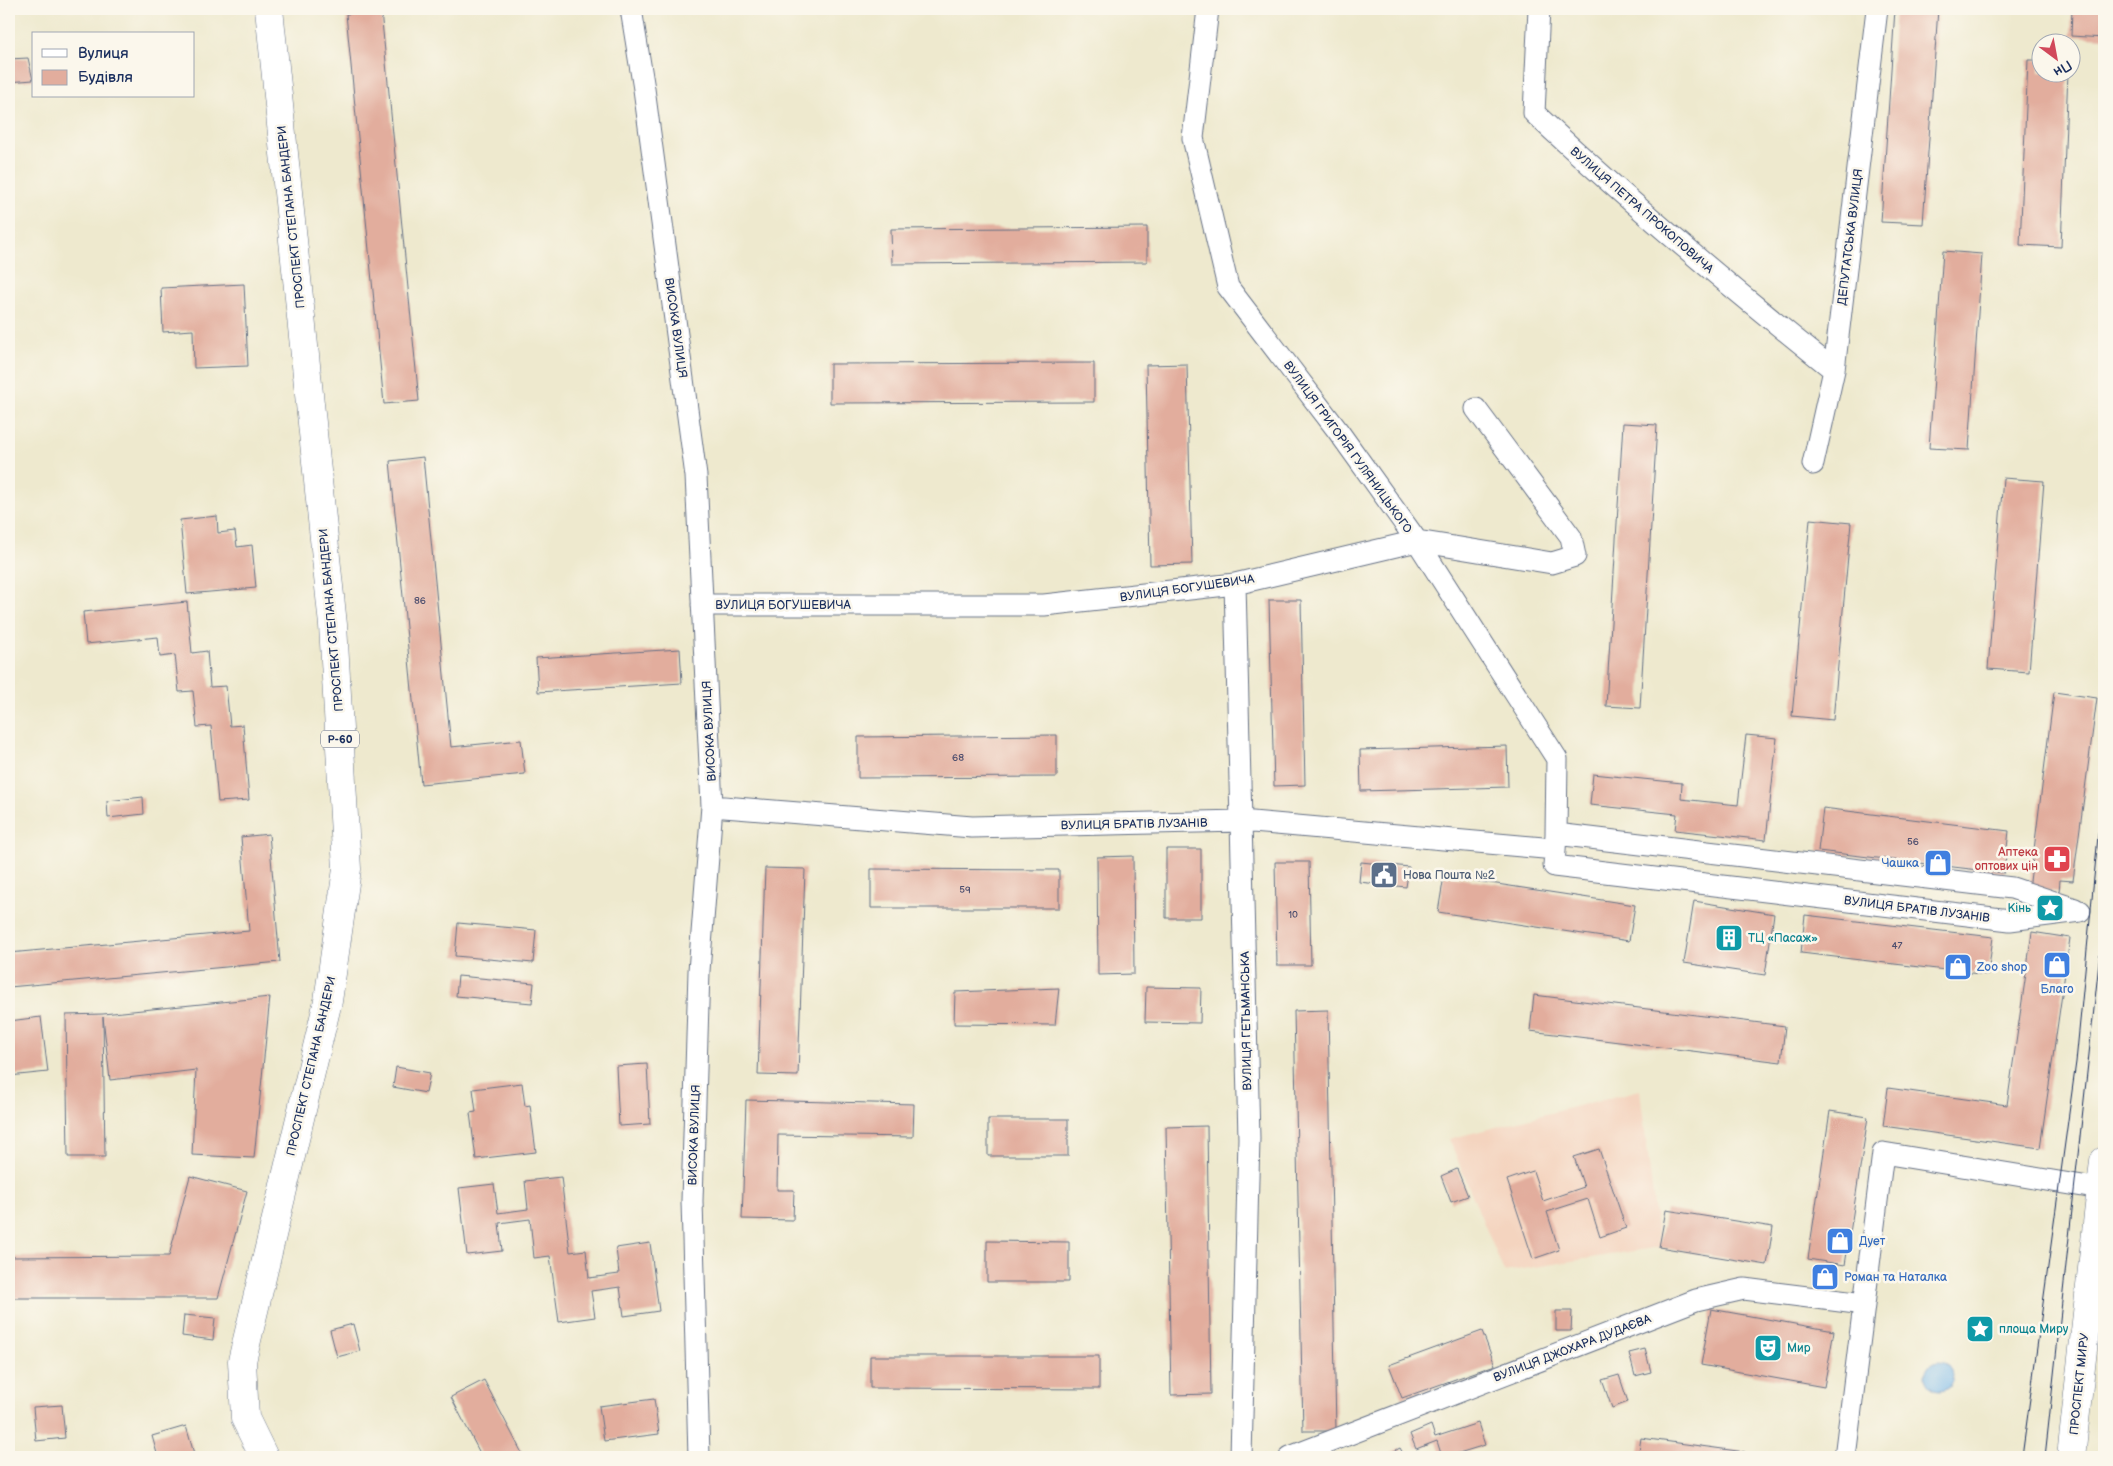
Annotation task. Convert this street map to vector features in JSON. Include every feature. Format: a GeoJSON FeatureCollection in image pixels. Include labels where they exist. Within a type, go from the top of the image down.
{"type":"FeatureCollection","features":[{"type":"Feature","properties":{"kind":"main road","name":"ПРОСПЕКТ СТЕПАНА БАНДЕРИ"},"geometry":{"type":"LineString","coordinates":[[264,1457],[245,1418],[242,1361],[328,1001],[347,869],[333,626],[270,9]]}},
{"type":"Feature","properties":{"kind":"main road","name":"ПРОСПЕКТ МИРУ"},"geometry":{"type":"LineString","coordinates":[[2071,1457],[2104,1161]]}},
{"type":"Feature","properties":{"kind":"street","name":"ВИСОКА ВУЛИЦЯ"},"geometry":{"type":"LineString","coordinates":[[631,9],[646,99],[696,476],[712,806],[700,970],[692,1201],[699,1457]]}},
{"type":"Feature","properties":{"kind":"street","name":"ВУЛИЦЯ ГРИГОРІЯ ГУЛЯНИЦЬКОГО"},"geometry":{"type":"LineString","coordinates":[[1208,9],[1193,138],[1228,287],[1338,431],[1417,541],[1557,759],[1555,850]]}},
{"type":"Feature","properties":{"kind":"street","name":"ВУЛИЦЯ ПЕТРА ПРОКОПОВИЧА"},"geometry":{"type":"LineString","coordinates":[[1539,9],[1534,113],[1609,183],[1729,286],[1834,370]]}},
{"type":"Feature","properties":{"kind":"street","name":"ДЕПУТАТСЬКА ВУЛИЦЯ"},"geometry":{"type":"LineString","coordinates":[[1813,464],[1834,370],[1876,9]]}},
{"type":"Feature","properties":{"kind":"street","name":"ВУЛИЦЯ БОГУШЕВИЧА"},"geometry":{"type":"LineString","coordinates":[[702,605],[1044,605],[1235,584],[1417,541],[1552,563],[1575,556],[1571,538],[1476,409]]}},
{"type":"Feature","properties":{"kind":"street","name":"ВУЛИЦЯ ГЕТЬМАНСЬКА"},"geometry":{"type":"LineString","coordinates":[[1235,584],[1249,1138],[1241,1457]]}},
{"type":"Feature","properties":{"kind":"street","name":"ВУЛИЦЯ БРАТІВ ЛУЗАНІВ"},"geometry":{"type":"LineString","coordinates":[[712,806],[972,828],[1241,821],[1555,850],[2012,888],[2080,910],[2010,920],[1555,850]]}},
{"type":"Feature","properties":{"kind":"street"},"geometry":{"type":"LineString","coordinates":[[1845,1457],[1883,1153],[2101,1189]]}},
{"type":"Feature","properties":{"kind":"street","name":"ВУЛИЦЯ ДЖОХАРА ДУДАЄВА"},"geometry":{"type":"LineString","coordinates":[[1290,1457],[1696,1300],[1744,1288],[1864,1304]]}},
{"type":"Feature","properties":{"kind":"shaded area"},"geometry":{"type":"Polygon","coordinates":[[[1640,1090],[1659,1247],[1504,1272],[1449,1139],[1640,1090]]]}},
{"type":"Feature","properties":{"kind":"water"},"geometry":{"type":"Polygon","coordinates":[[[1939,1362],[1949,1366],[1953,1376],[1949,1386],[1939,1390],[1929,1386],[1925,1376],[1929,1366],[1939,1362]]]}},
{"type":"Feature","properties":{"kind":"building"},"geometry":{"type":"Polygon","coordinates":[[[1895,9],[1938,9],[1923,224],[1881,222],[1895,9]]]}},
{"type":"Feature","properties":{"kind":"building"},"geometry":{"type":"Polygon","coordinates":[[[2072,9],[2104,9],[2104,38],[2080,37],[2080,32],[2071,32],[2072,9]]]}},
{"type":"Feature","properties":{"kind":"building"},"geometry":{"type":"Polygon","coordinates":[[[381,11],[419,401],[384,404],[346,14],[381,11]]]}},
{"type":"Feature","properties":{"kind":"building"},"geometry":{"type":"Polygon","coordinates":[[[28,58],[32,80],[9,82],[9,59],[28,58]]]}},
{"type":"Feature","properties":{"kind":"building"},"geometry":{"type":"Polygon","coordinates":[[[2028,60],[2030,60],[2030,82],[2068,82],[2061,247],[2020,245],[2028,60]]]}},
{"type":"Feature","properties":{"kind":"building"},"geometry":{"type":"Polygon","coordinates":[[[1147,227],[1147,262],[892,264],[891,229],[1147,227]]]}},
{"type":"Feature","properties":{"kind":"building"},"geometry":{"type":"Polygon","coordinates":[[[1943,251],[1982,254],[1969,450],[1929,448],[1943,251]]]}},
{"type":"Feature","properties":{"kind":"building"},"geometry":{"type":"Polygon","coordinates":[[[244,284],[248,366],[194,368],[193,330],[163,332],[161,288],[244,284]]]}},
{"type":"Feature","properties":{"kind":"building"},"geometry":{"type":"Polygon","coordinates":[[[1094,363],[1094,402],[830,403],[830,364],[1094,363]]]}},
{"type":"Feature","properties":{"kind":"building"},"geometry":{"type":"Polygon","coordinates":[[[1187,364],[1192,564],[1150,565],[1146,365],[1187,364]]]}},
{"type":"Feature","properties":{"kind":"building"},"geometry":{"type":"Polygon","coordinates":[[[1623,423],[1657,425],[1640,708],[1606,706],[1623,423]]]}},
{"type":"Feature","properties":{"kind":"building"},"geometry":{"type":"Polygon","coordinates":[[[423,457],[451,747],[521,740],[525,774],[421,784],[390,461],[423,457]]]}},
{"type":"Feature","properties":{"kind":"building"},"geometry":{"type":"Polygon","coordinates":[[[2003,478],[2044,481],[2029,672],[1988,669],[2003,478]]]}},
{"type":"Feature","properties":{"kind":"building"},"geometry":{"type":"Polygon","coordinates":[[[217,516],[218,533],[235,531],[237,547],[252,545],[256,588],[187,594],[180,520],[217,516]]]}},
{"type":"Feature","properties":{"kind":"building"},"geometry":{"type":"Polygon","coordinates":[[[1810,519],[1851,523],[1833,720],[1792,716],[1810,519]]]}},
{"type":"Feature","properties":{"kind":"building"},"geometry":{"type":"Polygon","coordinates":[[[1269,600],[1301,600],[1305,785],[1274,786],[1269,600]]]}},
{"type":"Feature","properties":{"kind":"building"},"geometry":{"type":"Polygon","coordinates":[[[187,602],[192,653],[207,651],[210,687],[226,686],[230,726],[243,725],[249,800],[218,802],[211,726],[197,727],[193,691],[179,692],[175,655],[160,657],[158,637],[86,644],[83,612],[187,602]]]}},
{"type":"Feature","properties":{"kind":"building"},"geometry":{"type":"Polygon","coordinates":[[[680,649],[682,683],[538,692],[536,658],[680,649]]]}},
{"type":"Feature","properties":{"kind":"building"},"geometry":{"type":"Polygon","coordinates":[[[2054,692],[2097,698],[2073,881],[2060,880],[2059,892],[2029,889],[2054,692]]]}},
{"type":"Feature","properties":{"kind":"building"},"geometry":{"type":"Polygon","coordinates":[[[1057,735],[1057,777],[858,778],[858,737],[1057,735]]]}},
{"type":"Feature","properties":{"kind":"building"},"geometry":{"type":"Polygon","coordinates":[[[1746,735],[1777,738],[1766,840],[1675,830],[1677,814],[1590,805],[1593,774],[1682,783],[1681,799],[1738,805],[1746,735]]]}},
{"type":"Feature","properties":{"kind":"building"},"geometry":{"type":"Polygon","coordinates":[[[1507,746],[1508,787],[1361,791],[1360,750],[1507,746]]]}},
{"type":"Feature","properties":{"kind":"building"},"geometry":{"type":"Polygon","coordinates":[[[143,797],[144,814],[108,818],[107,801],[143,797]]]}},
{"type":"Feature","properties":{"kind":"building"},"geometry":{"type":"Polygon","coordinates":[[[1823,808],[2009,831],[2004,873],[1818,851],[1823,808]]]}},
{"type":"Feature","properties":{"kind":"building"},"geometry":{"type":"Polygon","coordinates":[[[269,834],[280,962],[9,987],[9,953],[249,931],[241,837],[269,834]]]}},
{"type":"Feature","properties":{"kind":"building"},"geometry":{"type":"Polygon","coordinates":[[[1166,849],[1201,849],[1201,918],[1166,918],[1166,849]]]}},
{"type":"Feature","properties":{"kind":"building"},"geometry":{"type":"Polygon","coordinates":[[[1133,856],[1134,974],[1098,975],[1097,857],[1133,856]]]}},
{"type":"Feature","properties":{"kind":"building"},"geometry":{"type":"Polygon","coordinates":[[[1275,862],[1309,862],[1311,965],[1277,965],[1275,862]]]}},
{"type":"Feature","properties":{"kind":"building","name":"Нова Пошта №2"},"geometry":{"type":"Polygon","coordinates":[[[1361,862],[1409,867],[1406,887],[1359,882],[1361,862]]]}},
{"type":"Feature","properties":{"kind":"building"},"geometry":{"type":"Polygon","coordinates":[[[765,868],[805,869],[798,1076],[758,1075],[765,868]]]}},
{"type":"Feature","properties":{"kind":"building"},"geometry":{"type":"Polygon","coordinates":[[[871,869],[1059,870],[1059,908],[871,908],[871,869]]]}},
{"type":"Feature","properties":{"kind":"building"},"geometry":{"type":"Polygon","coordinates":[[[1444,876],[1635,905],[1629,941],[1438,912],[1444,876]]]}},
{"type":"Feature","properties":{"kind":"building","name":"ТЦ «Пасаж»"},"geometry":{"type":"Polygon","coordinates":[[[1694,901],[1774,914],[1765,975],[1684,963],[1694,901]]]}},
{"type":"Feature","properties":{"kind":"building"},"geometry":{"type":"Polygon","coordinates":[[[1805,915],[1993,937],[1988,975],[1801,953],[1805,915]]]}},
{"type":"Feature","properties":{"kind":"building"},"geometry":{"type":"Polygon","coordinates":[[[458,923],[536,930],[533,963],[455,956],[458,923]]]}},
{"type":"Feature","properties":{"kind":"building"},"geometry":{"type":"Polygon","coordinates":[[[2032,932],[2070,938],[2040,1148],[1883,1126],[1888,1088],[2007,1105],[2032,932]]]}},
{"type":"Feature","properties":{"kind":"building"},"geometry":{"type":"Polygon","coordinates":[[[458,976],[534,983],[532,1003],[456,996],[458,976]]]}},
{"type":"Feature","properties":{"kind":"building"},"geometry":{"type":"Polygon","coordinates":[[[1146,987],[1201,988],[1200,1023],[1145,1022],[1146,987]]]}},
{"type":"Feature","properties":{"kind":"building"},"geometry":{"type":"Polygon","coordinates":[[[1059,988],[1055,1025],[954,1024],[955,992],[1059,988]]]}},
{"type":"Feature","properties":{"kind":"building"},"geometry":{"type":"Polygon","coordinates":[[[1534,995],[1785,1026],[1781,1062],[1530,1031],[1534,995]]]}},
{"type":"Feature","properties":{"kind":"building"},"geometry":{"type":"Polygon","coordinates":[[[270,997],[254,1158],[192,1155],[196,1070],[110,1080],[103,1017],[105,1157],[68,1157],[66,1015],[103,1014],[270,997]]]}},
{"type":"Feature","properties":{"kind":"building"},"geometry":{"type":"Polygon","coordinates":[[[1328,1010],[1336,1431],[1303,1431],[1294,1011],[1328,1010]]]}},
{"type":"Feature","properties":{"kind":"building"},"geometry":{"type":"Polygon","coordinates":[[[41,1017],[48,1072],[9,1076],[9,1021],[41,1017]]]}},
{"type":"Feature","properties":{"kind":"building"},"geometry":{"type":"Polygon","coordinates":[[[647,1064],[650,1124],[619,1126],[616,1066],[647,1064]]]}},
{"type":"Feature","properties":{"kind":"building"},"geometry":{"type":"Polygon","coordinates":[[[396,1067],[430,1073],[426,1093],[393,1087],[396,1067]]]}},
{"type":"Feature","properties":{"kind":"building"},"geometry":{"type":"Polygon","coordinates":[[[522,1083],[525,1106],[530,1105],[536,1152],[476,1159],[470,1113],[476,1112],[473,1089],[522,1083]]]}},
{"type":"Feature","properties":{"kind":"building"},"geometry":{"type":"Polygon","coordinates":[[[746,1100],[914,1104],[913,1137],[778,1135],[777,1190],[794,1190],[793,1220],[742,1219],[746,1100]]]}},
{"type":"Feature","properties":{"kind":"building"},"geometry":{"type":"Polygon","coordinates":[[[1830,1111],[1868,1117],[1845,1265],[1808,1259],[1830,1111]]]}},
{"type":"Feature","properties":{"kind":"building"},"geometry":{"type":"Polygon","coordinates":[[[988,1119],[1068,1119],[1068,1156],[988,1156],[988,1119]]]}},
{"type":"Feature","properties":{"kind":"building"},"geometry":{"type":"Polygon","coordinates":[[[1207,1126],[1211,1394],[1171,1395],[1166,1127],[1207,1126]]]}},
{"type":"Feature","properties":{"kind":"building"},"geometry":{"type":"Polygon","coordinates":[[[1599,1149],[1626,1228],[1600,1237],[1588,1199],[1547,1212],[1559,1250],[1533,1259],[1507,1180],[1533,1171],[1543,1201],[1584,1187],[1574,1157],[1599,1149]]]}},
{"type":"Feature","properties":{"kind":"building"},"geometry":{"type":"Polygon","coordinates":[[[1457,1169],[1468,1196],[1451,1202],[1441,1176],[1457,1169]]]}},
{"type":"Feature","properties":{"kind":"building"},"geometry":{"type":"Polygon","coordinates":[[[190,1176],[247,1191],[218,1298],[9,1298],[9,1257],[169,1256],[190,1176]]]}},
{"type":"Feature","properties":{"kind":"building"},"geometry":{"type":"Polygon","coordinates":[[[561,1177],[570,1252],[586,1250],[589,1278],[619,1274],[616,1248],[650,1243],[659,1311],[624,1316],[620,1287],[591,1291],[595,1317],[559,1322],[550,1256],[534,1258],[530,1219],[499,1223],[502,1251],[467,1255],[459,1188],[494,1184],[498,1213],[528,1209],[525,1181],[561,1177]]]}},
{"type":"Feature","properties":{"kind":"building"},"geometry":{"type":"Polygon","coordinates":[[[1666,1210],[1773,1227],[1767,1265],[1659,1247],[1666,1210]]]}},
{"type":"Feature","properties":{"kind":"building"},"geometry":{"type":"Polygon","coordinates":[[[987,1241],[1069,1242],[1069,1282],[987,1282],[987,1241]]]}},
{"type":"Feature","properties":{"kind":"building","name":"Мир"},"geometry":{"type":"Polygon","coordinates":[[[1711,1309],[1834,1331],[1824,1387],[1701,1365],[1711,1309]]]}},
{"type":"Feature","properties":{"kind":"building"},"geometry":{"type":"Polygon","coordinates":[[[1556,1311],[1572,1311],[1571,1331],[1556,1331],[1556,1311]]]}},
{"type":"Feature","properties":{"kind":"building"},"geometry":{"type":"Polygon","coordinates":[[[184,1315],[215,1318],[213,1340],[182,1336],[184,1315]]]}},
{"type":"Feature","properties":{"kind":"building"},"geometry":{"type":"Polygon","coordinates":[[[353,1324],[360,1351],[337,1357],[330,1330],[353,1324]]]}},
{"type":"Feature","properties":{"kind":"building"},"geometry":{"type":"Polygon","coordinates":[[[1482,1331],[1495,1365],[1402,1398],[1389,1365],[1482,1331]]]}},
{"type":"Feature","properties":{"kind":"building"},"geometry":{"type":"Polygon","coordinates":[[[1645,1349],[1651,1372],[1635,1376],[1629,1353],[1645,1349]]]}},
{"type":"Feature","properties":{"kind":"building"},"geometry":{"type":"Polygon","coordinates":[[[870,1356],[1099,1356],[1099,1389],[870,1388],[870,1356]]]}},
{"type":"Feature","properties":{"kind":"building"},"geometry":{"type":"Polygon","coordinates":[[[1619,1375],[1628,1402],[1612,1408],[1602,1380],[1619,1375]]]}},
{"type":"Feature","properties":{"kind":"building"},"geometry":{"type":"Polygon","coordinates":[[[484,1380],[524,1457],[482,1457],[451,1397],[484,1380]]]}},
{"type":"Feature","properties":{"kind":"building"},"geometry":{"type":"Polygon","coordinates":[[[654,1399],[659,1434],[604,1441],[599,1406],[654,1399]]]}},
{"type":"Feature","properties":{"kind":"building"},"geometry":{"type":"Polygon","coordinates":[[[62,1405],[65,1438],[36,1441],[33,1407],[62,1405]]]}},
{"type":"Feature","properties":{"kind":"building"},"geometry":{"type":"Polygon","coordinates":[[[1478,1423],[1485,1445],[1446,1457],[1442,1457],[1437,1441],[1416,1449],[1410,1434],[1431,1425],[1435,1437],[1478,1423]]]}},
{"type":"Feature","properties":{"kind":"building"},"geometry":{"type":"Polygon","coordinates":[[[186,1426],[195,1457],[158,1457],[152,1436],[186,1426]]]}},
{"type":"Feature","properties":{"kind":"building"},"geometry":{"type":"Polygon","coordinates":[[[1641,1438],[1745,1452],[1744,1457],[1638,1457],[1641,1438]]]}},
{"type":"Feature","properties":{"kind":"building"},"geometry":{"type":"Polygon","coordinates":[[[1400,1448],[1405,1457],[1383,1457],[1400,1448]]]}},
{"type":"Feature","properties":{"kind":"tram line"},"geometry":{"type":"LineString","coordinates":[[2022,1457],[2076,1062],[2104,775]]}},
{"type":"Feature","properties":{"kind":"tram line"},"geometry":{"type":"LineString","coordinates":[[2045,1457],[2104,917]]}},
{"type":"Feature","properties":{"kind":"place","name":"Аптека оптових цін"},"geometry":{"type":"Point","coordinates":[2057,859]}},
{"type":"Feature","properties":{"kind":"place","name":"Чашка"},"geometry":{"type":"Point","coordinates":[1938,863]}},
{"type":"Feature","properties":{"kind":"place","name":"Нова Пошта №2"},"geometry":{"type":"Point","coordinates":[1384,875]}},
{"type":"Feature","properties":{"kind":"place","name":"Кінь"},"geometry":{"type":"Point","coordinates":[2050,908]}},
{"type":"Feature","properties":{"kind":"place","name":"ТЦ «Пасаж»"},"geometry":{"type":"Point","coordinates":[1729,938]}},
{"type":"Feature","properties":{"kind":"place","name":"Благо"},"geometry":{"type":"Point","coordinates":[2057,965]}},
{"type":"Feature","properties":{"kind":"place","name":"Zoo shop"},"geometry":{"type":"Point","coordinates":[1958,967]}},
{"type":"Feature","properties":{"kind":"place","name":"Дует"},"geometry":{"type":"Point","coordinates":[1840,1241]}},
{"type":"Feature","properties":{"kind":"place","name":"Роман та Наталка"},"geometry":{"type":"Point","coordinates":[1825,1277]}},
{"type":"Feature","properties":{"kind":"place","name":"площа Миру"},"geometry":{"type":"Point","coordinates":[1980,1329]}},
{"type":"Feature","properties":{"kind":"place","name":"Мир"},"geometry":{"type":"Point","coordinates":[1768,1348]}}]}
